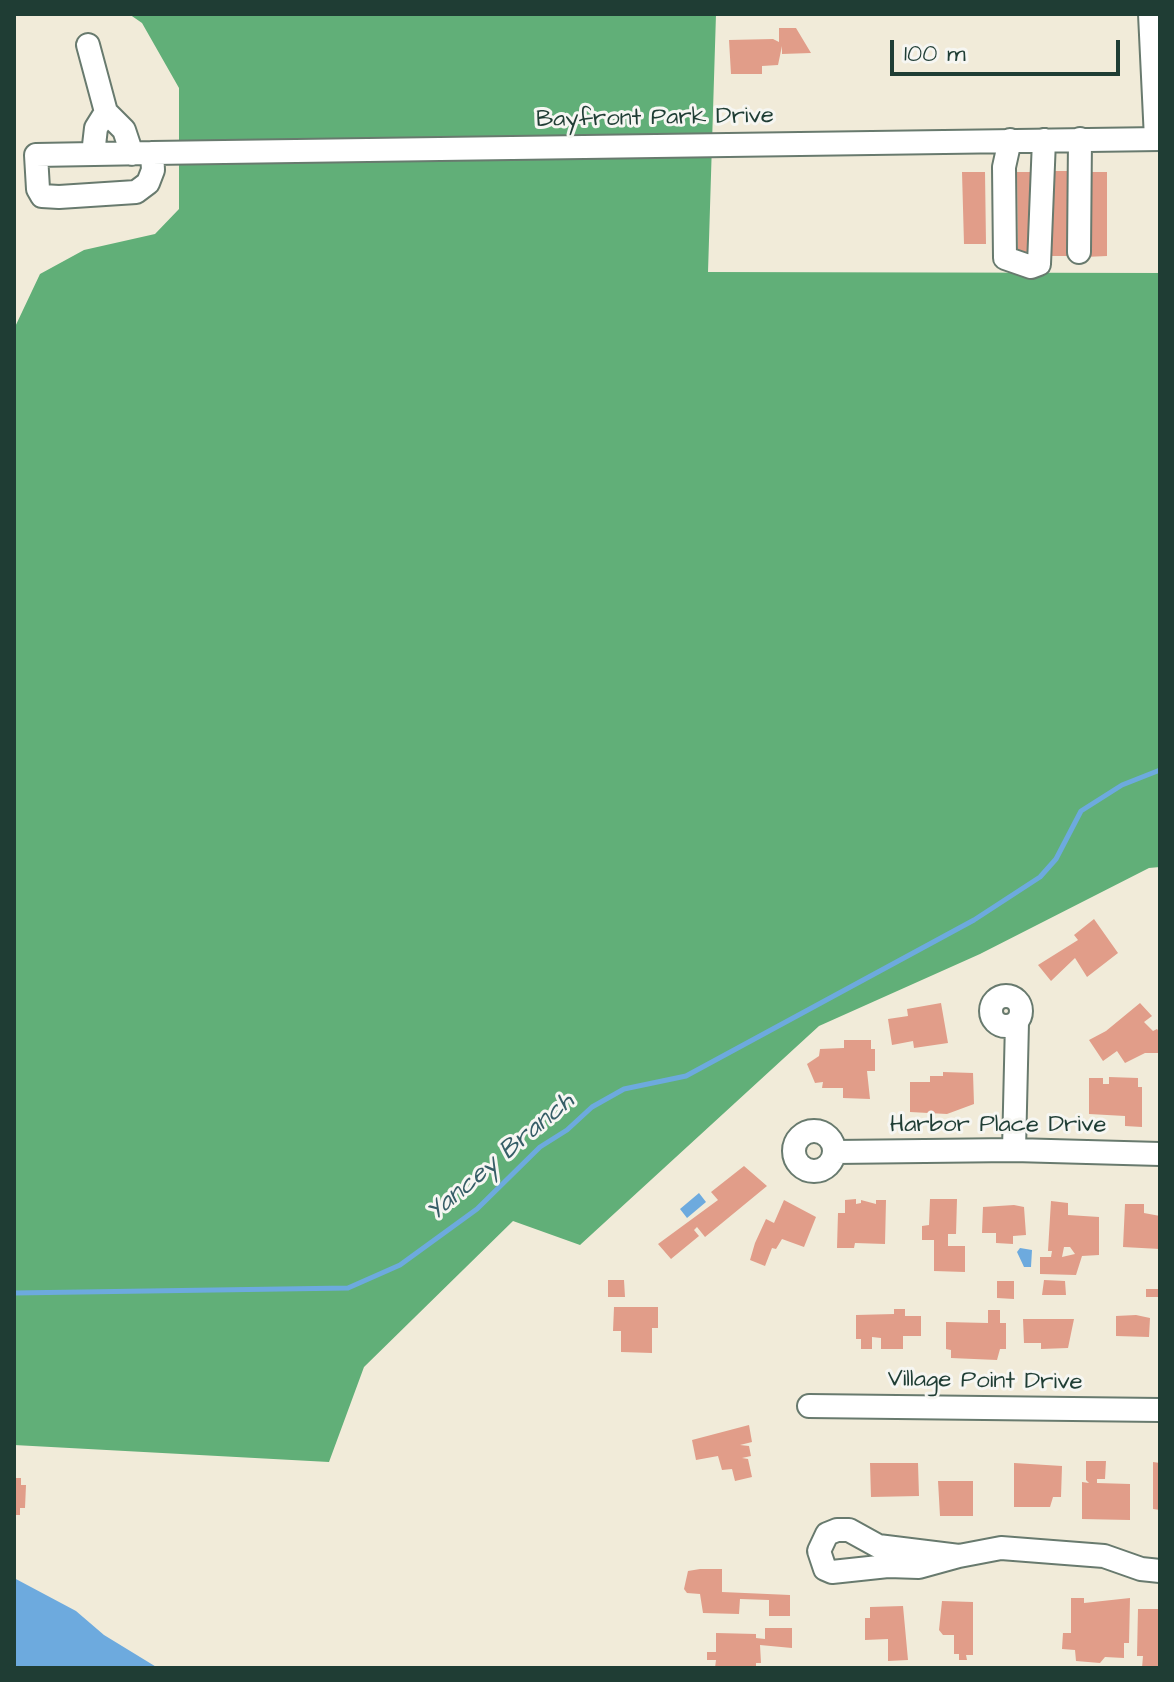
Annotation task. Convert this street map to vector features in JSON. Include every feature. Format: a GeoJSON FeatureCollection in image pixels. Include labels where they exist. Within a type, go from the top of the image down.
{"type":"FeatureCollection","features":[{"type":"Feature","properties":{"kind":"street"},"geometry":{"type":"LineString","coordinates":[[1150,14],[1158,139]]}},
{"type":"Feature","properties":{"kind":"street"},"geometry":{"type":"LineString","coordinates":[[88,45],[106,112],[142,154]]}},
{"type":"Feature","properties":{"kind":"street"},"geometry":{"type":"LineString","coordinates":[[93,154],[96,128],[106,112]]}},
{"type":"Feature","properties":{"kind":"street"},"geometry":{"type":"LineString","coordinates":[[1079,252],[1080,139]]}},
{"type":"Feature","properties":{"kind":"street","name":"Bayfront Park Drive"},"geometry":{"type":"LineString","coordinates":[[142,154],[153,170],[148,183],[136,192],[42,196],[36,155],[1158,139]]}},
{"type":"Feature","properties":{"kind":"street"},"geometry":{"type":"LineString","coordinates":[[1010,140],[1004,167],[1005,258],[1031,267],[1039,264],[1044,140]]}},
{"type":"Feature","properties":{"kind":"street"},"geometry":{"type":"LineString","coordinates":[[1014,1150],[1017,1022]]}},
{"type":"Feature","properties":{"kind":"street","name":"Harbor Place Drive"},"geometry":{"type":"LineString","coordinates":[[835,1152],[1014,1150],[1160,1154]]}},
{"type":"Feature","properties":{"kind":"street","name":"Village Point Drive"},"geometry":{"type":"LineString","coordinates":[[809,1406],[1160,1410]]}},
{"type":"Feature","properties":{"kind":"street"},"geometry":{"type":"LineString","coordinates":[[959,1556],[878,1546],[849,1530],[827,1534],[819,1551],[825,1569],[841,1574],[879,1566],[919,1567],[1001,1548],[1160,1558]]}},
{"type":"Feature","properties":{"kind":"street"},"geometry":{"type":"LineString","coordinates":[[1104,1556],[1141,1569],[1160,1571]]}},
{"type":"Feature","properties":{"kind":"green space"},"geometry":{"type":"Polygon","coordinates":[[[129,14],[716,14],[708,272],[1160,273],[1160,867],[1149,868],[980,954],[819,1026],[580,1245],[513,1221],[364,1367],[329,1462],[14,1445],[14,329],[40,274],[84,250],[155,234],[179,209],[179,88],[142,23],[129,14]]]}},
{"type":"Feature","properties":{"kind":"water"},"geometry":{"type":"Polygon","coordinates":[[[699,1193],[706,1202],[687,1218],[680,1209],[699,1193]]]}},
{"type":"Feature","properties":{"kind":"water"},"geometry":{"type":"Polygon","coordinates":[[[1020,1248],[1032,1250],[1031,1267],[1024,1267],[1017,1252],[1020,1248]]]}},
{"type":"Feature","properties":{"kind":"water"},"geometry":{"type":"Polygon","coordinates":[[[14,1578],[76,1611],[104,1635],[158,1668],[14,1668],[14,1578]]]}},
{"type":"Feature","properties":{"kind":"building"},"geometry":{"type":"Polygon","coordinates":[[[779,28],[796,28],[811,53],[782,54],[782,46],[778,65],[762,66],[762,74],[731,74],[729,40],[773,39],[779,42],[779,28]]]}},
{"type":"Feature","properties":{"kind":"building"},"geometry":{"type":"Polygon","coordinates":[[[1050,171],[1072,171],[1073,256],[1051,256],[1050,171]]]}},
{"type":"Feature","properties":{"kind":"building"},"geometry":{"type":"Polygon","coordinates":[[[962,172],[985,172],[986,244],[964,244],[962,172]]]}},
{"type":"Feature","properties":{"kind":"building"},"geometry":{"type":"Polygon","coordinates":[[[1017,172],[1038,172],[1039,257],[1018,257],[1017,172]]]}},
{"type":"Feature","properties":{"kind":"building"},"geometry":{"type":"Polygon","coordinates":[[[1085,172],[1107,172],[1107,256],[1085,257],[1085,172]]]}},
{"type":"Feature","properties":{"kind":"building"},"geometry":{"type":"Polygon","coordinates":[[[1094,919],[1118,953],[1087,977],[1075,958],[1051,981],[1038,965],[1078,940],[1074,935],[1094,919]]]}},
{"type":"Feature","properties":{"kind":"building"},"geometry":{"type":"Polygon","coordinates":[[[941,1003],[948,1043],[914,1048],[913,1041],[892,1045],[888,1019],[908,1016],[907,1009],[941,1003]]]}},
{"type":"Feature","properties":{"kind":"building"},"geometry":{"type":"Polygon","coordinates":[[[1140,1003],[1152,1016],[1144,1022],[1160,1033],[1160,1053],[1145,1053],[1125,1063],[1117,1051],[1103,1061],[1089,1040],[1106,1031],[1140,1003]]]}},
{"type":"Feature","properties":{"kind":"building"},"geometry":{"type":"Polygon","coordinates":[[[844,1040],[871,1040],[871,1049],[875,1049],[875,1071],[867,1071],[870,1099],[843,1098],[843,1088],[822,1088],[823,1082],[815,1083],[807,1064],[819,1056],[820,1049],[844,1048],[844,1040]]]}},
{"type":"Feature","properties":{"kind":"building"},"geometry":{"type":"Polygon","coordinates":[[[943,1072],[973,1073],[974,1104],[947,1114],[910,1112],[910,1082],[930,1082],[930,1076],[943,1076],[943,1072]]]}},
{"type":"Feature","properties":{"kind":"building"},"geometry":{"type":"Polygon","coordinates":[[[1109,1077],[1138,1078],[1138,1087],[1142,1087],[1142,1127],[1125,1126],[1125,1116],[1089,1114],[1089,1078],[1103,1078],[1103,1084],[1109,1084],[1109,1077]]]}},
{"type":"Feature","properties":{"kind":"building"},"geometry":{"type":"Polygon","coordinates":[[[744,1166],[767,1186],[705,1237],[697,1227],[694,1230],[699,1236],[671,1259],[658,1244],[718,1200],[711,1192],[744,1166]]]}},
{"type":"Feature","properties":{"kind":"building"},"geometry":{"type":"Polygon","coordinates":[[[856,1199],[856,1204],[861,1200],[876,1204],[876,1200],[886,1200],[885,1244],[855,1243],[854,1248],[837,1248],[838,1213],[845,1213],[845,1200],[856,1199]]]}},
{"type":"Feature","properties":{"kind":"building"},"geometry":{"type":"Polygon","coordinates":[[[930,1199],[957,1199],[956,1234],[948,1234],[948,1246],[965,1246],[965,1272],[934,1271],[934,1240],[922,1240],[922,1226],[929,1225],[930,1199]]]}},
{"type":"Feature","properties":{"kind":"building"},"geometry":{"type":"Polygon","coordinates":[[[784,1200],[816,1217],[804,1247],[782,1239],[776,1249],[772,1248],[765,1266],[750,1260],[766,1219],[774,1223],[784,1200]]]}},
{"type":"Feature","properties":{"kind":"building"},"geometry":{"type":"Polygon","coordinates":[[[1051,1201],[1068,1203],[1068,1215],[1099,1217],[1099,1255],[1082,1256],[1076,1275],[1040,1274],[1040,1257],[1051,1257],[1052,1251],[1048,1251],[1051,1201]],[[1064,1247],[1062,1257],[1075,1254],[1070,1247],[1064,1247]]]}},
{"type":"Feature","properties":{"kind":"building"},"geometry":{"type":"Polygon","coordinates":[[[1125,1204],[1144,1204],[1144,1213],[1160,1216],[1160,1249],[1123,1247],[1125,1204]]]}},
{"type":"Feature","properties":{"kind":"building"},"geometry":{"type":"Polygon","coordinates":[[[983,1207],[1024,1207],[1026,1235],[1013,1236],[1013,1244],[996,1243],[996,1233],[982,1233],[983,1207]]]}},
{"type":"Feature","properties":{"kind":"building"},"geometry":{"type":"Polygon","coordinates":[[[608,1280],[624,1280],[625,1297],[608,1297],[608,1280]]]}},
{"type":"Feature","properties":{"kind":"building"},"geometry":{"type":"Polygon","coordinates":[[[1044,1280],[1065,1281],[1066,1295],[1042,1295],[1044,1280]]]}},
{"type":"Feature","properties":{"kind":"building"},"geometry":{"type":"Polygon","coordinates":[[[997,1281],[1014,1281],[1014,1299],[997,1298],[997,1281]]]}},
{"type":"Feature","properties":{"kind":"building"},"geometry":{"type":"Polygon","coordinates":[[[1146,1289],[1158,1289],[1159,1297],[1146,1297],[1146,1289]]]}},
{"type":"Feature","properties":{"kind":"building"},"geometry":{"type":"Polygon","coordinates":[[[614,1307],[658,1307],[658,1328],[652,1328],[652,1353],[621,1352],[621,1331],[613,1331],[614,1307]]]}},
{"type":"Feature","properties":{"kind":"building"},"geometry":{"type":"Polygon","coordinates":[[[894,1309],[905,1309],[905,1316],[921,1316],[921,1336],[903,1336],[903,1349],[881,1349],[881,1338],[872,1337],[872,1349],[861,1349],[861,1339],[856,1339],[856,1315],[894,1314],[894,1309]]]}},
{"type":"Feature","properties":{"kind":"building"},"geometry":{"type":"Polygon","coordinates":[[[988,1310],[1000,1310],[1000,1323],[1006,1323],[1006,1349],[1000,1349],[997,1360],[951,1358],[951,1350],[946,1349],[946,1322],[988,1323],[988,1310]]]}},
{"type":"Feature","properties":{"kind":"building"},"geometry":{"type":"Polygon","coordinates":[[[1116,1316],[1150,1318],[1149,1337],[1116,1336],[1116,1316]]]}},
{"type":"Feature","properties":{"kind":"building"},"geometry":{"type":"Polygon","coordinates":[[[1023,1319],[1074,1319],[1068,1348],[1041,1349],[1041,1343],[1024,1343],[1023,1319]]]}},
{"type":"Feature","properties":{"kind":"building"},"geometry":{"type":"Polygon","coordinates":[[[749,1425],[752,1442],[740,1445],[749,1446],[751,1456],[742,1458],[748,1459],[752,1477],[735,1481],[732,1469],[722,1470],[718,1456],[696,1460],[692,1440],[749,1425]]]}},
{"type":"Feature","properties":{"kind":"building"},"geometry":{"type":"Polygon","coordinates":[[[1086,1461],[1106,1461],[1105,1479],[1097,1479],[1097,1483],[1130,1484],[1130,1520],[1082,1519],[1082,1482],[1089,1483],[1086,1480],[1086,1461]]]}},
{"type":"Feature","properties":{"kind":"building"},"geometry":{"type":"Polygon","coordinates":[[[1153,1462],[1160,1463],[1160,1510],[1153,1509],[1153,1462]]]}},
{"type":"Feature","properties":{"kind":"building"},"geometry":{"type":"Polygon","coordinates":[[[870,1463],[918,1463],[919,1496],[871,1497],[870,1463]]]}},
{"type":"Feature","properties":{"kind":"building"},"geometry":{"type":"Polygon","coordinates":[[[1014,1463],[1062,1466],[1061,1497],[1053,1497],[1050,1507],[1014,1507],[1014,1463]]]}},
{"type":"Feature","properties":{"kind":"building"},"geometry":{"type":"Polygon","coordinates":[[[14,1478],[21,1478],[21,1485],[26,1485],[25,1508],[20,1508],[20,1515],[14,1515],[14,1478]]]}},
{"type":"Feature","properties":{"kind":"building"},"geometry":{"type":"Polygon","coordinates":[[[938,1481],[973,1481],[973,1516],[940,1516],[938,1481]]]}},
{"type":"Feature","properties":{"kind":"building"},"geometry":{"type":"Polygon","coordinates":[[[722,1569],[722,1592],[790,1595],[790,1616],[769,1616],[769,1600],[740,1599],[739,1614],[703,1613],[700,1594],[687,1593],[684,1589],[688,1571],[722,1569]]]}},
{"type":"Feature","properties":{"kind":"building"},"geometry":{"type":"Polygon","coordinates":[[[1071,1598],[1084,1598],[1084,1603],[1130,1598],[1129,1643],[1124,1643],[1124,1658],[1105,1657],[1100,1663],[1076,1661],[1075,1650],[1062,1649],[1063,1633],[1071,1633],[1071,1598]]]}},
{"type":"Feature","properties":{"kind":"building"},"geometry":{"type":"Polygon","coordinates":[[[942,1601],[973,1602],[973,1655],[966,1655],[967,1660],[959,1660],[959,1654],[954,1654],[954,1635],[943,1635],[939,1630],[942,1601]]]}},
{"type":"Feature","properties":{"kind":"building"},"geometry":{"type":"Polygon","coordinates":[[[903,1606],[908,1660],[888,1661],[888,1639],[865,1640],[865,1618],[870,1618],[870,1607],[903,1606]]]}},
{"type":"Feature","properties":{"kind":"building"},"geometry":{"type":"Polygon","coordinates":[[[1138,1609],[1160,1609],[1160,1668],[1142,1668],[1143,1656],[1137,1656],[1138,1609]]]}},
{"type":"Feature","properties":{"kind":"building"},"geometry":{"type":"Polygon","coordinates":[[[765,1628],[792,1628],[792,1648],[760,1645],[761,1663],[756,1663],[756,1668],[715,1668],[716,1660],[707,1660],[707,1652],[716,1652],[716,1633],[756,1634],[756,1638],[765,1639],[765,1628]]]}},
{"type":"Feature","properties":{"kind":"waterway","name":"Yancey Branch"},"geometry":{"type":"LineString","coordinates":[[14,1293],[348,1288],[400,1265],[477,1209],[540,1147],[567,1130],[592,1107],[624,1089],[686,1076],[974,920],[1040,877],[1056,859],[1081,811],[1122,785],[1160,770]]}}]}
